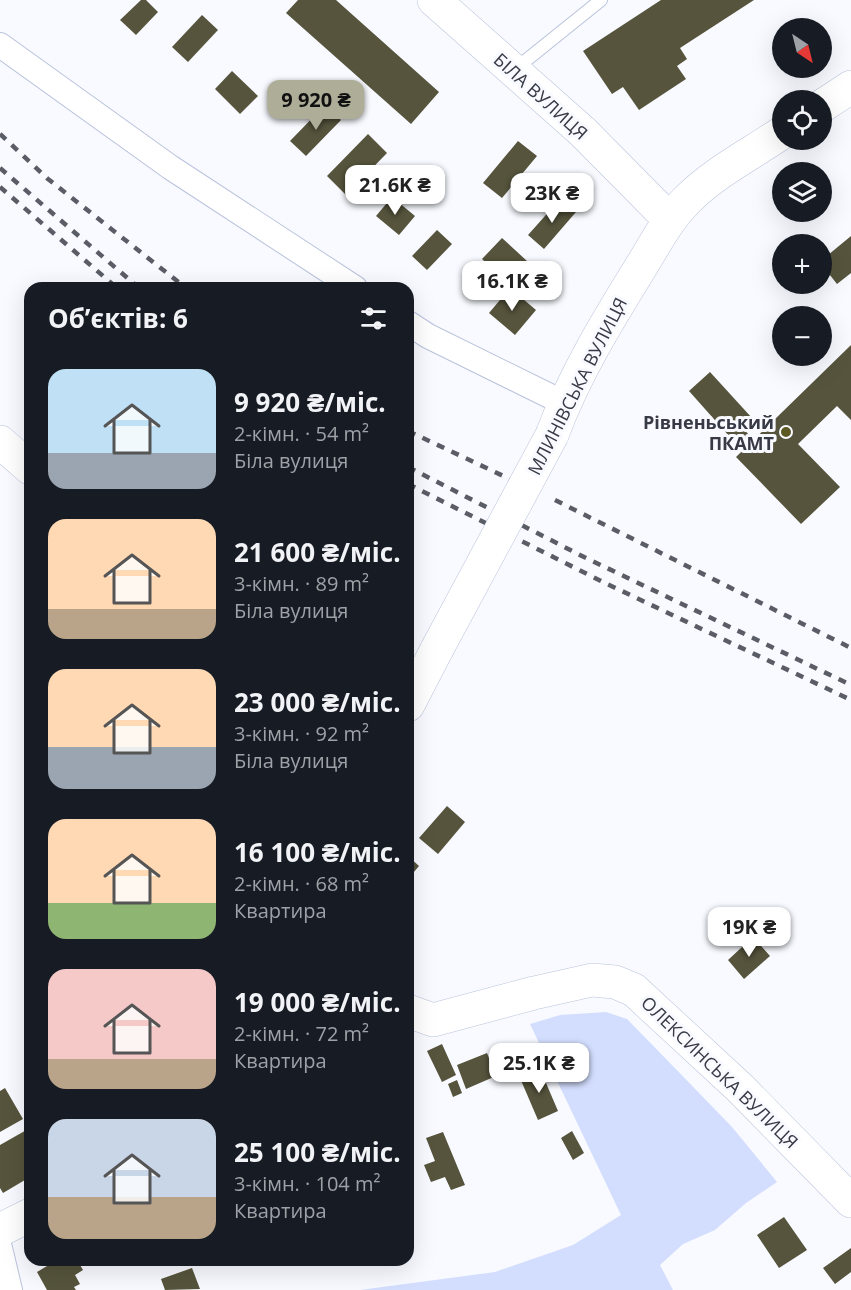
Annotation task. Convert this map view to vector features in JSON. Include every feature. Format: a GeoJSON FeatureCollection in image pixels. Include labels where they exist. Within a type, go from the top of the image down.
{"type":"FeatureCollection","features":[{"type":"Feature","properties":{"kind":"street","name":"БІЛА ВУЛИЦЯ"},"geometry":{"type":"LineString","coordinates":[[435,0],[583,132],[670,220]]}},
{"type":"Feature","properties":{"kind":"street"},"geometry":{"type":"LineString","coordinates":[[0,45],[170,167],[346,282]]}},
{"type":"Feature","properties":{"kind":"street"},"geometry":{"type":"LineString","coordinates":[[832,99],[851,87]]}},
{"type":"Feature","properties":{"kind":"street","name":"МЛИНІВСЬКА ВУЛИЦЯ"},"geometry":{"type":"LineString","coordinates":[[414,693],[552,435],[564,403],[610,316],[670,220],[686,201],[708,182],[772,139]]}},
{"type":"Feature","properties":{"kind":"street"},"geometry":{"type":"LineString","coordinates":[[414,327],[564,403]]}},
{"type":"Feature","properties":{"kind":"street"},"geometry":{"type":"LineString","coordinates":[[0,442],[24,463]]}},
{"type":"Feature","properties":{"kind":"street","name":"ОЛЕКСИНСЬКА ВУЛИЦЯ"},"geometry":{"type":"LineString","coordinates":[[416,1021],[592,980],[615,982],[634,990],[740,1088],[851,1201]]}},
{"type":"Feature","properties":{"kind":"street"},"geometry":{"type":"LineString","coordinates":[[0,1230],[24,1218]]}},
{"type":"Feature","properties":{"kind":"street"},"geometry":{"type":"LineString","coordinates":[[0,1248],[10,1290]]}},
{"type":"Feature","properties":{"kind":"lane"},"geometry":{"type":"LineString","coordinates":[[513,70],[601,0]]}},
{"type":"Feature","properties":{"kind":"shaded area"},"geometry":{"type":"Polygon","coordinates":[[[606,1012],[627,1019],[732,1127],[777,1182],[746,1203],[715,1230],[683,1244],[660,1265],[673,1290],[360,1290],[495,1272],[573,1245],[621,1215],[530,1024],[560,1015],[606,1012]]]}},
{"type":"Feature","properties":{"kind":"building"},"geometry":{"type":"Polygon","coordinates":[[[141,0],[146,0],[158,12],[136,35],[120,20],[141,0]]]}},
{"type":"Feature","properties":{"kind":"building"},"geometry":{"type":"Polygon","coordinates":[[[298,0],[336,0],[439,92],[411,124],[286,13],[298,0]]]}},
{"type":"Feature","properties":{"kind":"building"},"geometry":{"type":"Polygon","coordinates":[[[661,0],[754,0],[680,48],[687,59],[677,66],[686,79],[639,110],[623,87],[612,94],[583,51],[661,0]]]}},
{"type":"Feature","properties":{"kind":"building"},"geometry":{"type":"Polygon","coordinates":[[[202,15],[218,30],[188,62],[172,47],[202,15]]]}},
{"type":"Feature","properties":{"kind":"building"},"geometry":{"type":"Polygon","coordinates":[[[232,71],[258,96],[240,114],[215,89],[232,71]]]}},
{"type":"Feature","properties":{"kind":"building"},"geometry":{"type":"Polygon","coordinates":[[[325,105],[341,120],[306,156],[290,141],[325,105]]]}},
{"type":"Feature","properties":{"kind":"building"},"geometry":{"type":"Polygon","coordinates":[[[368,134],[387,153],[346,195],[327,176],[368,134]]]}},
{"type":"Feature","properties":{"kind":"building"},"geometry":{"type":"Polygon","coordinates":[[[518,141],[537,156],[502,198],[483,183],[518,141]]]}},
{"type":"Feature","properties":{"kind":"building"},"geometry":{"type":"Polygon","coordinates":[[[392,197],[415,216],[399,235],[376,216],[392,197]]]}},
{"type":"Feature","properties":{"kind":"building"},"geometry":{"type":"Polygon","coordinates":[[[561,198],[576,212],[544,249],[528,235],[561,198]]]}},
{"type":"Feature","properties":{"kind":"building"},"geometry":{"type":"Polygon","coordinates":[[[437,230],[452,244],[427,270],[412,256],[437,230]]]}},
{"type":"Feature","properties":{"kind":"building"},"geometry":{"type":"Polygon","coordinates":[[[851,236],[851,273],[837,284],[832,278],[832,252],[851,236]]]}},
{"type":"Feature","properties":{"kind":"building"},"geometry":{"type":"Polygon","coordinates":[[[502,238],[527,261],[507,282],[482,259],[502,238]]]}},
{"type":"Feature","properties":{"kind":"building"},"geometry":{"type":"Polygon","coordinates":[[[510,288],[536,310],[515,335],[489,313],[510,288]]]}},
{"type":"Feature","properties":{"kind":"building","name":"Рівненьський ПКАМТ"},"geometry":{"type":"Polygon","coordinates":[[[851,345],[851,420],[837,406],[798,444],[840,487],[801,524],[736,457],[851,345]]]}},
{"type":"Feature","properties":{"kind":"building"},"geometry":{"type":"Polygon","coordinates":[[[710,372],[752,418],[742,427],[749,435],[737,445],[689,391],[710,372]]]}},
{"type":"Feature","properties":{"kind":"building"},"geometry":{"type":"Polygon","coordinates":[[[447,806],[465,822],[438,854],[419,838],[447,806]]]}},
{"type":"Feature","properties":{"kind":"building"},"geometry":{"type":"Polygon","coordinates":[[[414,861],[419,866],[414,872],[414,861]]]}},
{"type":"Feature","properties":{"kind":"building"},"geometry":{"type":"Polygon","coordinates":[[[753,937],[770,956],[744,979],[728,960],[753,937]]]}},
{"type":"Feature","properties":{"kind":"building"},"geometry":{"type":"Polygon","coordinates":[[[442,1044],[456,1075],[442,1082],[427,1051],[442,1044]]]}},
{"type":"Feature","properties":{"kind":"building"},"geometry":{"type":"Polygon","coordinates":[[[487,1053],[496,1076],[466,1089],[457,1065],[487,1053]]]}},
{"type":"Feature","properties":{"kind":"building"},"geometry":{"type":"Polygon","coordinates":[[[540,1069],[558,1111],[538,1120],[520,1078],[540,1069]]]}},
{"type":"Feature","properties":{"kind":"building"},"geometry":{"type":"Polygon","coordinates":[[[457,1080],[462,1093],[453,1097],[448,1084],[457,1080]]]}},
{"type":"Feature","properties":{"kind":"building"},"geometry":{"type":"Polygon","coordinates":[[[5,1088],[23,1119],[0,1132],[0,1091],[5,1088]]]}},
{"type":"Feature","properties":{"kind":"building"},"geometry":{"type":"Polygon","coordinates":[[[24,1131],[24,1181],[3,1193],[0,1188],[0,1145],[24,1131]]]}},
{"type":"Feature","properties":{"kind":"building"},"geometry":{"type":"Polygon","coordinates":[[[572,1131],[584,1153],[573,1160],[561,1138],[572,1131]]]}},
{"type":"Feature","properties":{"kind":"building"},"geometry":{"type":"Polygon","coordinates":[[[443,1132],[465,1185],[451,1190],[445,1177],[431,1182],[424,1165],[435,1161],[426,1138],[443,1132]]]}},
{"type":"Feature","properties":{"kind":"building"},"geometry":{"type":"Polygon","coordinates":[[[784,1217],[807,1250],[779,1268],[757,1235],[784,1217]]]}},
{"type":"Feature","properties":{"kind":"building"},"geometry":{"type":"Polygon","coordinates":[[[851,1248],[851,1272],[835,1284],[823,1268],[851,1248]]]}},
{"type":"Feature","properties":{"kind":"building"},"geometry":{"type":"Polygon","coordinates":[[[47,1266],[81,1266],[83,1270],[75,1275],[80,1284],[74,1287],[76,1290],[47,1290],[37,1272],[47,1266]]]}},
{"type":"Feature","properties":{"kind":"building"},"geometry":{"type":"Polygon","coordinates":[[[192,1268],[200,1289],[165,1290],[161,1279],[192,1268]]]}},
{"type":"Feature","properties":{"kind":"railway"},"geometry":{"type":"LineString","coordinates":[[0,134],[48,179],[178,282]]}},
{"type":"Feature","properties":{"kind":"railway"},"geometry":{"type":"LineString","coordinates":[[0,168],[132,282]]}},
{"type":"Feature","properties":{"kind":"railway"},"geometry":{"type":"LineString","coordinates":[[0,187],[110,282]]}},
{"type":"Feature","properties":{"kind":"railway"},"geometry":{"type":"LineString","coordinates":[[414,434],[514,481]]}},
{"type":"Feature","properties":{"kind":"railway"},"geometry":{"type":"LineString","coordinates":[[414,470],[584,557],[851,685]]}},
{"type":"Feature","properties":{"kind":"railway"},"geometry":{"type":"LineString","coordinates":[[414,487],[603,582],[851,700]]}},
{"type":"Feature","properties":{"kind":"railway"},"geometry":{"type":"LineString","coordinates":[[555,500],[851,648]]}},
{"type":"Feature","properties":{"kind":"place","name":"Рівненьський ПКАМТ"},"geometry":{"type":"Point","coordinates":[786,432]}}]}
